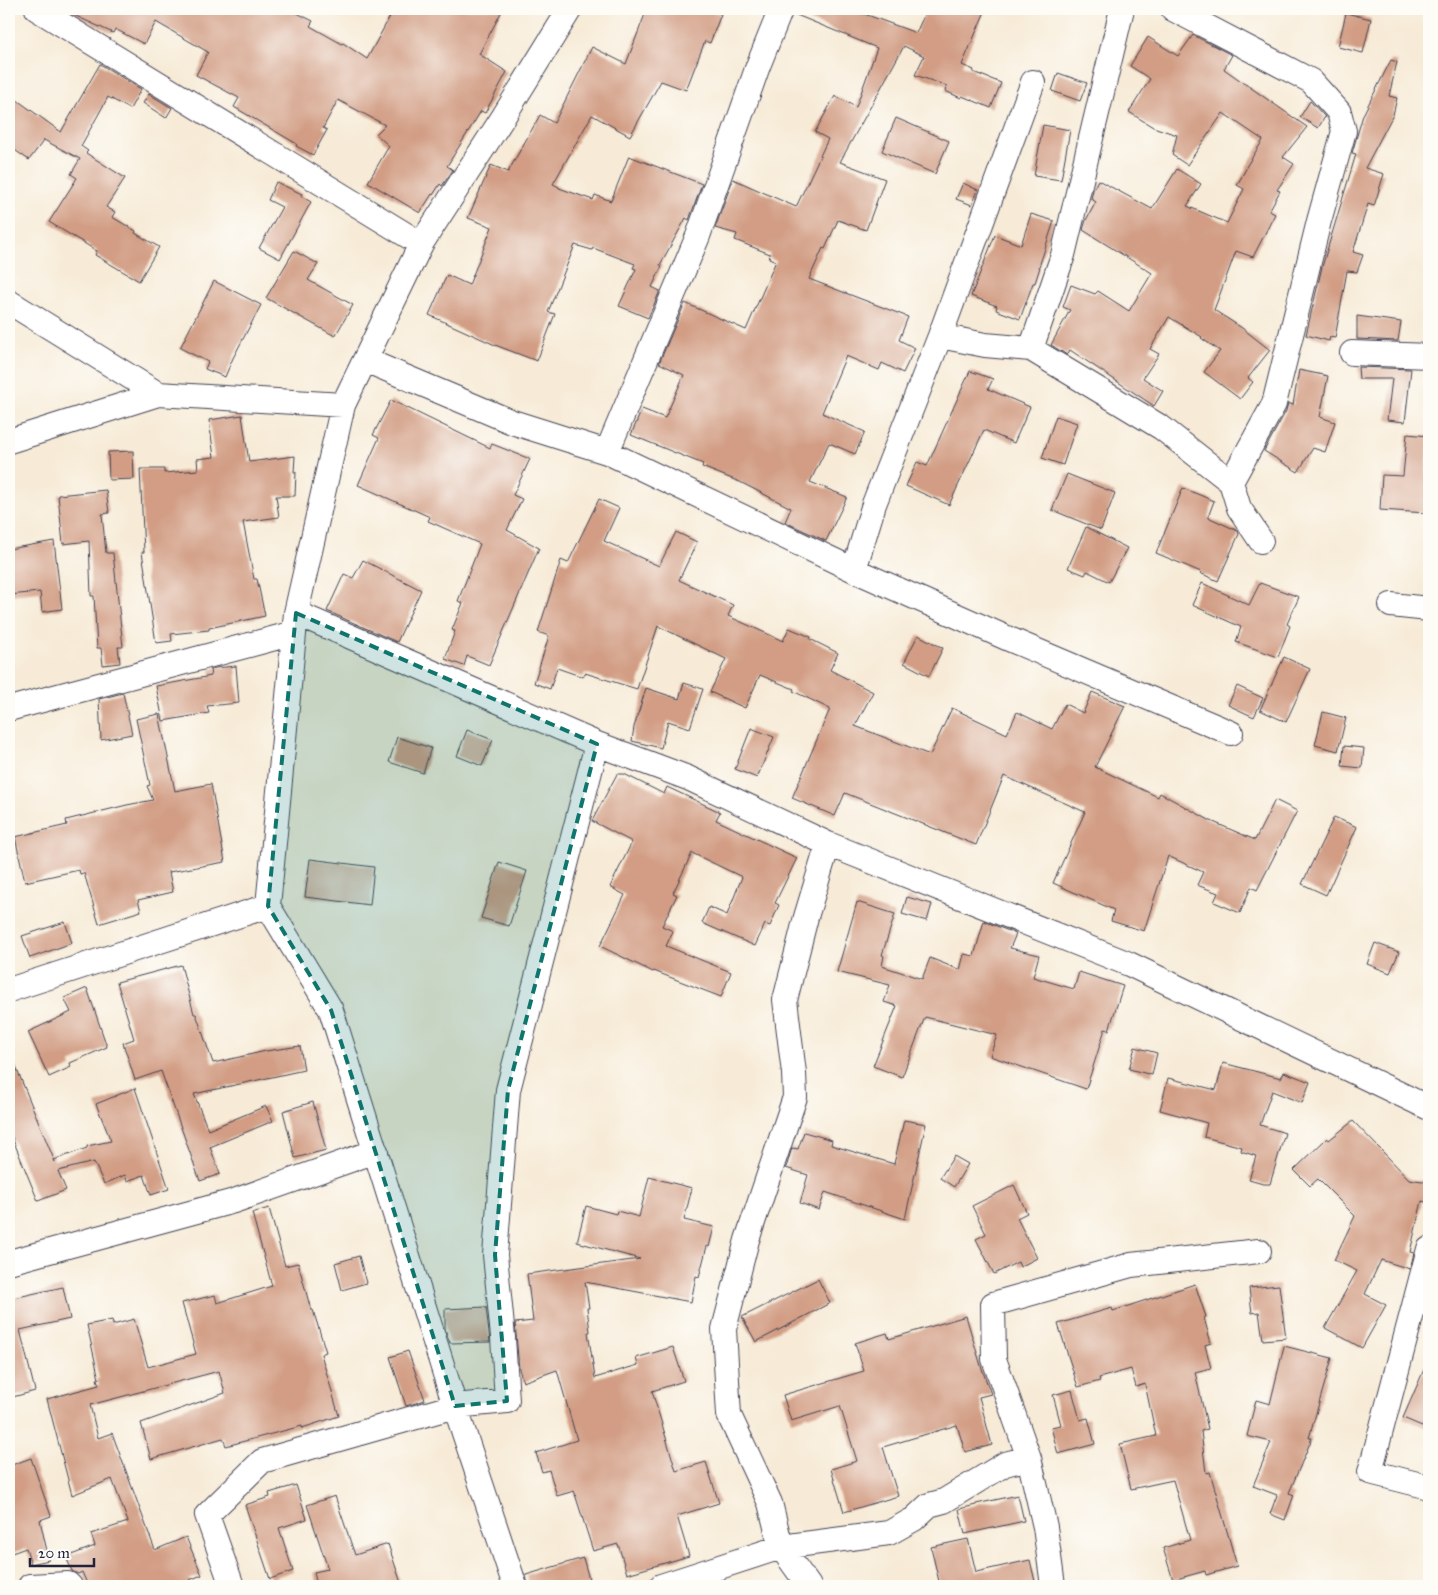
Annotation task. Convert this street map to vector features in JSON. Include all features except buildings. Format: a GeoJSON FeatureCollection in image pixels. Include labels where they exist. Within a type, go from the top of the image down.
{"type":"FeatureCollection","features":[{"type":"Feature","properties":{"kind":"street"},"geometry":{"type":"LineString","coordinates":[[37,9],[421,244]]}},
{"type":"Feature","properties":{"kind":"street"},"geometry":{"type":"LineString","coordinates":[[515,1586],[455,1406],[331,1010],[268,906],[295,623],[343,404],[421,244],[570,9]]}},
{"type":"Feature","properties":{"kind":"street"},"geometry":{"type":"LineString","coordinates":[[607,452],[698,236],[758,66],[781,9]]}},
{"type":"Feature","properties":{"kind":"street"},"geometry":{"type":"LineString","coordinates":[[1031,349],[1063,255],[1122,9]]}},
{"type":"Feature","properties":{"kind":"street"},"geometry":{"type":"LineString","coordinates":[[1173,9],[1311,81],[1339,112],[1344,131],[1319,221],[1274,404],[1231,482]]}},
{"type":"Feature","properties":{"kind":"street"},"geometry":{"type":"LineString","coordinates":[[854,570],[874,504],[940,336],[1033,82]]}},
{"type":"Feature","properties":{"kind":"street"},"geometry":{"type":"LineString","coordinates":[[9,302],[158,394]]}},
{"type":"Feature","properties":{"kind":"street"},"geometry":{"type":"LineString","coordinates":[[940,336],[985,345],[1031,349],[1162,428],[1231,482],[1239,508],[1261,541]]}},
{"type":"Feature","properties":{"kind":"street"},"geometry":{"type":"LineString","coordinates":[[1352,353],[1429,356]]}},
{"type":"Feature","properties":{"kind":"street"},"geometry":{"type":"LineString","coordinates":[[365,360],[512,422],[607,452],[854,570],[1009,639],[1231,732]]}},
{"type":"Feature","properties":{"kind":"street"},"geometry":{"type":"LineString","coordinates":[[9,441],[158,394],[343,404]]}},
{"type":"Feature","properties":{"kind":"street"},"geometry":{"type":"LineString","coordinates":[[1391,605],[1429,609]]}},
{"type":"Feature","properties":{"kind":"street"},"geometry":{"type":"LineString","coordinates":[[9,709],[295,623],[597,744],[688,778],[828,844],[1129,964],[1429,1108]]}},
{"type":"Feature","properties":{"kind":"street"},"geometry":{"type":"LineString","coordinates":[[232,1586],[207,1515],[262,1461],[455,1406],[507,1401],[495,1255],[508,1090],[597,744]]}},
{"type":"Feature","properties":{"kind":"street"},"geometry":{"type":"LineString","coordinates":[[808,1586],[781,1547],[770,1503],[729,1415],[724,1329],[747,1240],[795,1097],[785,1000],[806,917],[828,844]]}},
{"type":"Feature","properties":{"kind":"street"},"geometry":{"type":"LineString","coordinates":[[9,990],[268,906]]}},
{"type":"Feature","properties":{"kind":"street"},"geometry":{"type":"LineString","coordinates":[[9,1262],[234,1201],[376,1151]]}},
{"type":"Feature","properties":{"kind":"street"},"geometry":{"type":"LineString","coordinates":[[1429,1249],[1370,1472],[1429,1487]]}},
{"type":"Feature","properties":{"kind":"street"},"geometry":{"type":"LineString","coordinates":[[1053,1586],[1045,1526],[1029,1458],[994,1359],[993,1304],[1131,1265],[1259,1251]]}},
{"type":"Feature","properties":{"kind":"street"},"geometry":{"type":"LineString","coordinates":[[661,1586],[781,1547],[889,1533],[914,1519],[929,1506],[944,1501],[1005,1464],[1029,1458]]}},
{"type":"Feature","properties":{"kind":"street"},"geometry":{"type":"LineString","coordinates":[[30,1586],[68,1584],[70,1586]]}},
{"type":"Feature","properties":{"kind":"highlighted area"},"geometry":{"type":"Polygon","coordinates":[[[296,613],[597,744],[508,1090],[495,1255],[507,1401],[455,1406],[331,1010],[268,906],[296,613]]]}}]}
